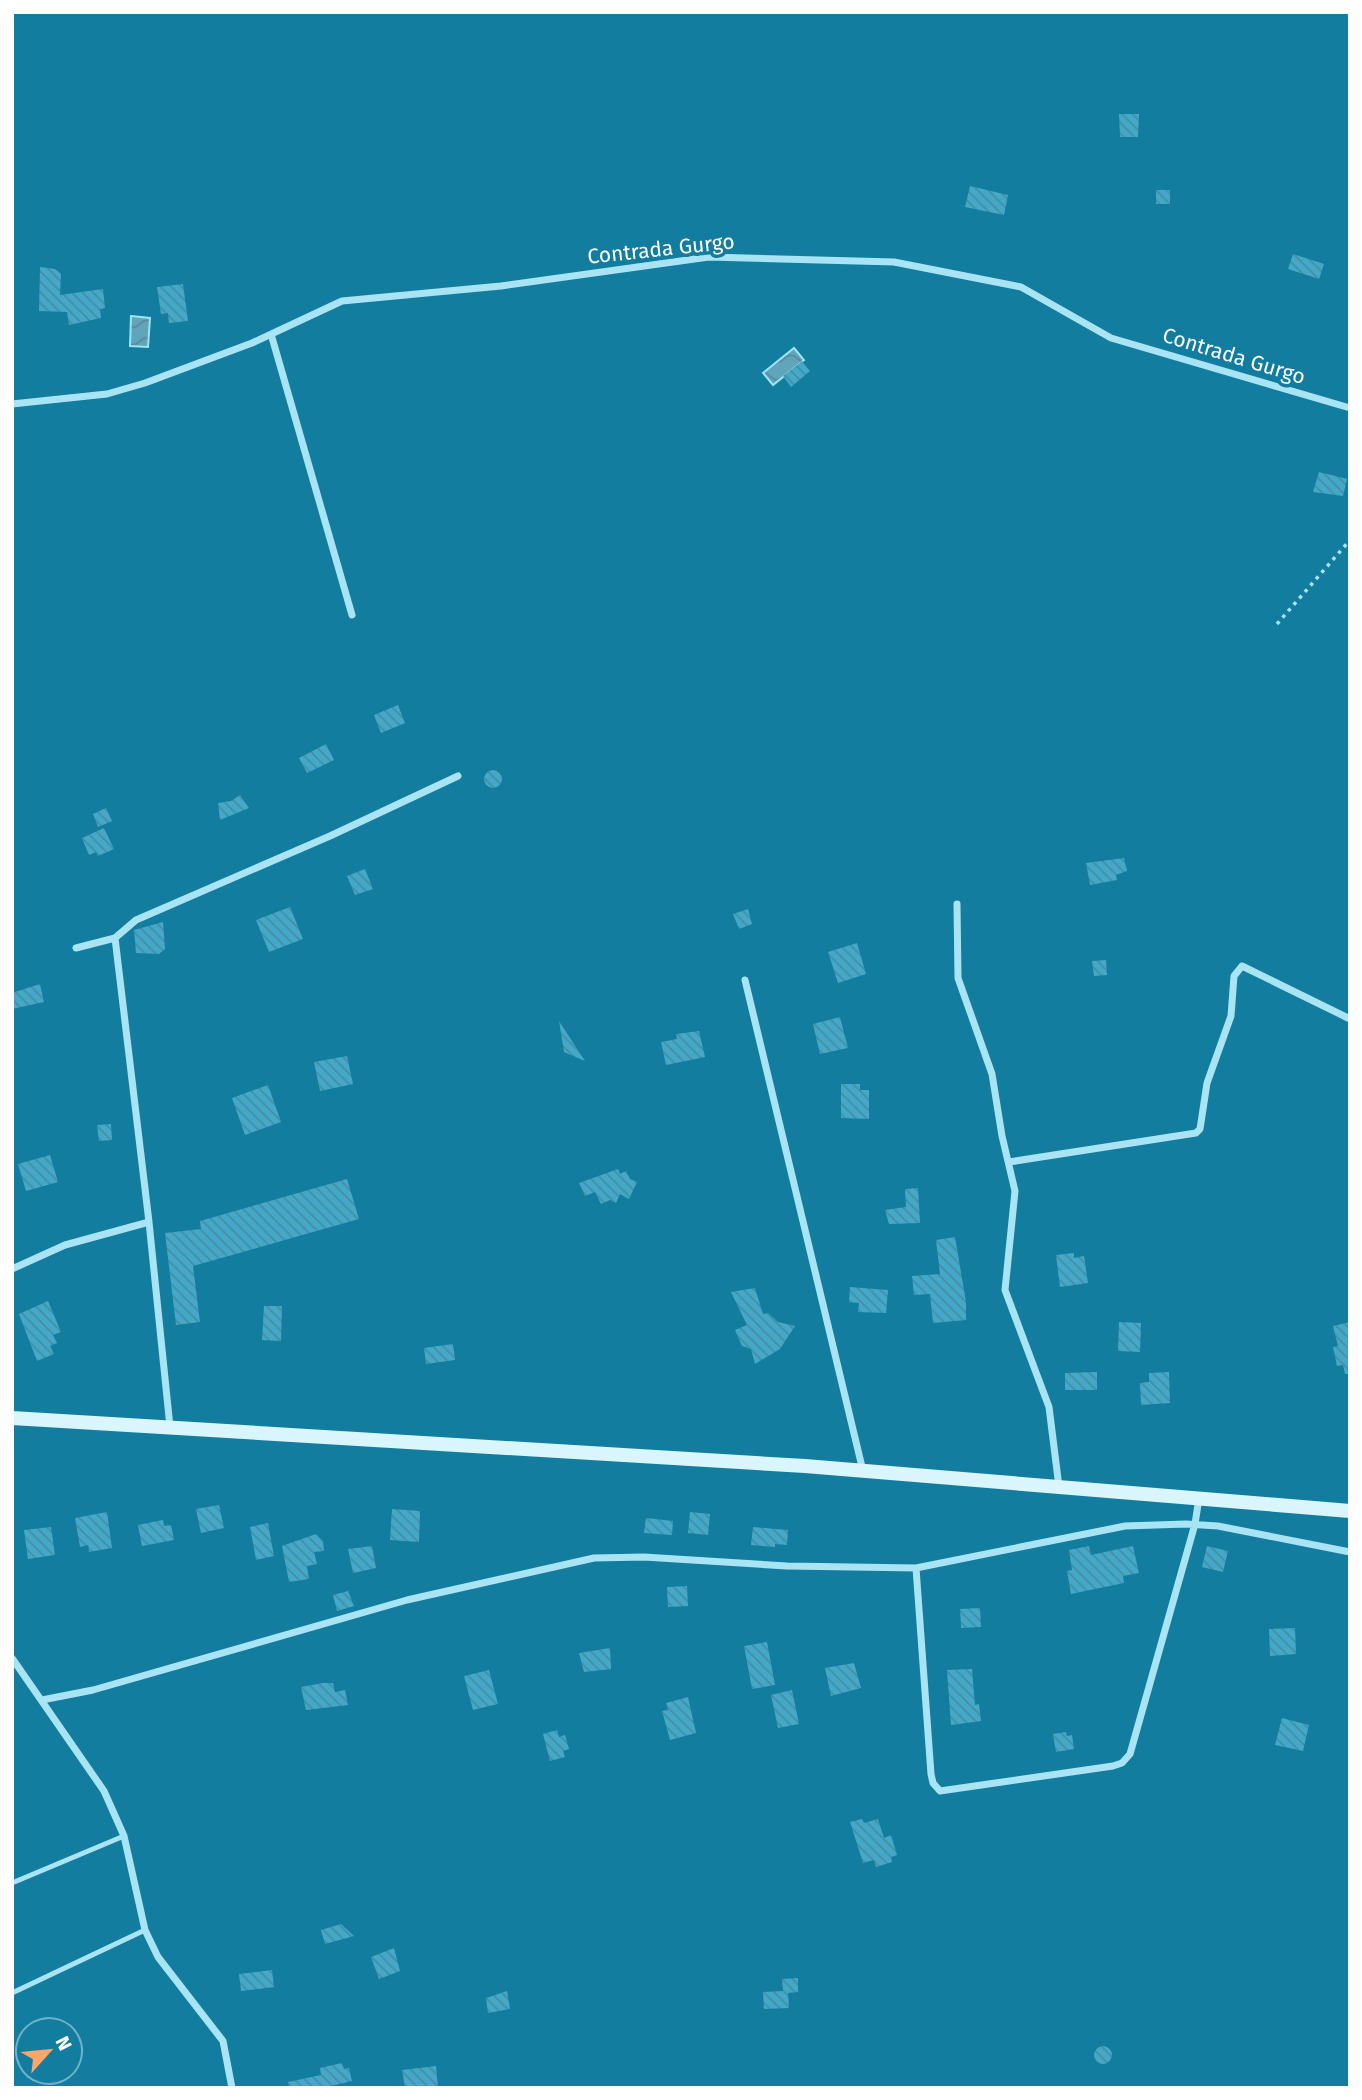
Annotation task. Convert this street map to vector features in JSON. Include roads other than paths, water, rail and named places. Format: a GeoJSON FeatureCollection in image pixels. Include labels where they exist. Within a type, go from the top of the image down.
{"type":"FeatureCollection","features":[{"type":"Feature","properties":{"kind":"main road"},"geometry":{"type":"LineString","coordinates":[[12,1418],[864,1471],[1350,1511]]}},
{"type":"Feature","properties":{"kind":"street","name":"Contrada Gurgo"},"geometry":{"type":"LineString","coordinates":[[12,404],[107,394],[216,356],[271,334],[315,311],[353,299],[501,286],[709,257],[894,262],[1021,287],[1111,338],[1350,408]]}},
{"type":"Feature","properties":{"kind":"street"},"geometry":{"type":"LineString","coordinates":[[271,334],[352,615]]}},
{"type":"Feature","properties":{"kind":"street"},"geometry":{"type":"LineString","coordinates":[[76,948],[115,938],[136,920],[330,836],[458,776]]}},
{"type":"Feature","properties":{"kind":"street"},"geometry":{"type":"LineString","coordinates":[[957,904],[958,978],[992,1074],[1016,1201],[1004,1280],[1005,1290],[1046,1398],[1059,1487]]}},
{"type":"Feature","properties":{"kind":"street"},"geometry":{"type":"LineString","coordinates":[[115,938],[170,1427]]}},
{"type":"Feature","properties":{"kind":"street"},"geometry":{"type":"LineString","coordinates":[[1009,1162],[1097,1150],[1200,1129],[1207,1083],[1231,1016],[1234,976],[1242,966],[1350,1019]]}},
{"type":"Feature","properties":{"kind":"street"},"geometry":{"type":"LineString","coordinates":[[745,980],[864,1471]]}},
{"type":"Feature","properties":{"kind":"street"},"geometry":{"type":"LineString","coordinates":[[12,1269],[65,1245],[149,1222]]}},
{"type":"Feature","properties":{"kind":"street"},"geometry":{"type":"LineString","coordinates":[[916,1568],[931,1774],[933,1783],[940,1791],[949,1792],[1113,1766],[1122,1763],[1130,1755],[1195,1524],[1199,1497]]}},
{"type":"Feature","properties":{"kind":"street"},"geometry":{"type":"LineString","coordinates":[[42,1700],[93,1690],[407,1600],[594,1558],[645,1557],[787,1566],[916,1568],[1125,1526],[1195,1524],[1218,1526],[1350,1552]]}},
{"type":"Feature","properties":{"kind":"street"},"geometry":{"type":"LineString","coordinates":[[12,1658],[104,1791],[124,1836],[145,1930],[158,1957],[223,2040],[232,2088]]}},
{"type":"Feature","properties":{"kind":"lane"},"geometry":{"type":"LineString","coordinates":[[12,1883],[124,1836]]}},
{"type":"Feature","properties":{"kind":"lane"},"geometry":{"type":"LineString","coordinates":[[12,1993],[145,1930]]}},
{"type":"Feature","properties":{"kind":"water"},"geometry":{"type":"Polygon","coordinates":[[[131,316],[150,318],[148,347],[130,346],[131,316]]]}},
{"type":"Feature","properties":{"kind":"water"},"geometry":{"type":"Polygon","coordinates":[[[794,348],[804,360],[773,385],[763,373],[794,348]]]}}]}
